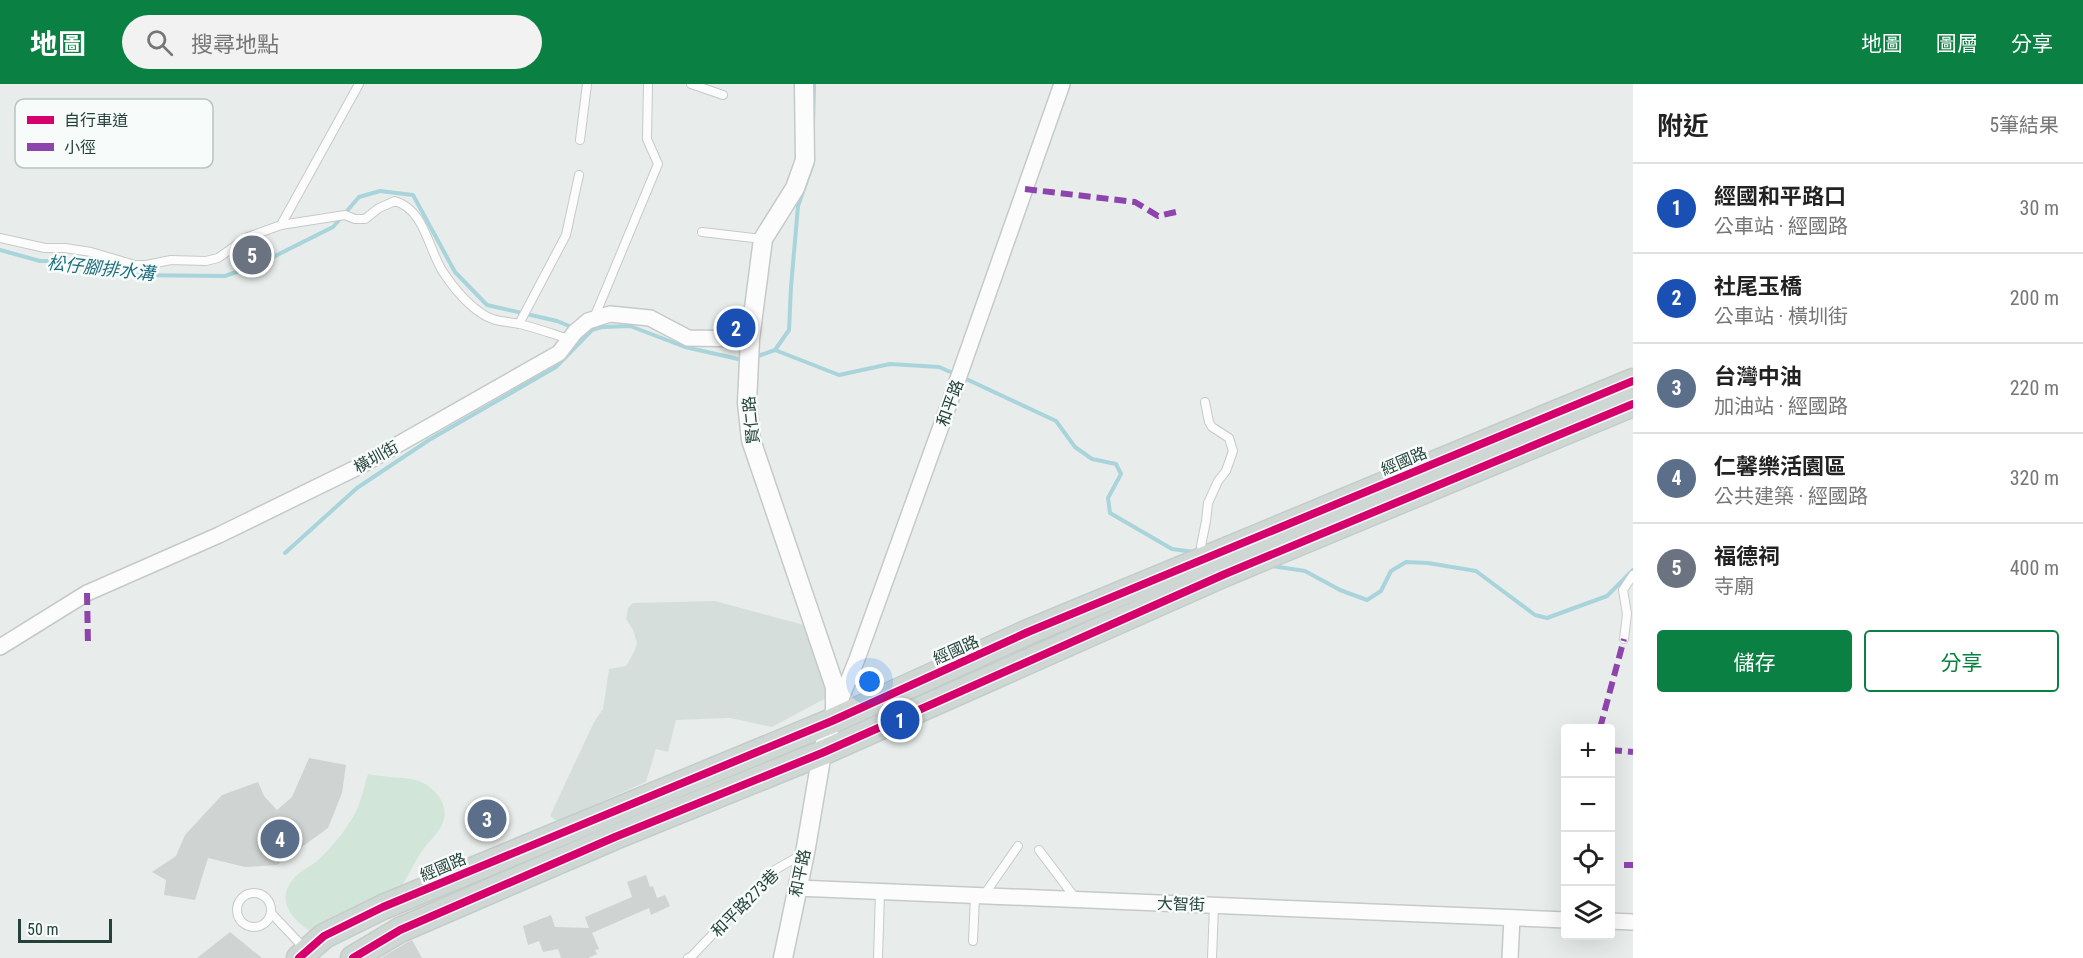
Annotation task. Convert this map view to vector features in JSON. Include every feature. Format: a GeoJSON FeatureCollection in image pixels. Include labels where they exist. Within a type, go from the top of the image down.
{"type":"FeatureCollection","features":[{"type":"Feature","properties":{"kind":"main road","name":"經國路"},"geometry":{"type":"LineString","coordinates":[[353,958],[400,930],[615,837],[822,753],[1215,566],[1633,381]]}},
{"type":"Feature","properties":{"kind":"main road","name":"經國路"},"geometry":{"type":"LineString","coordinates":[[303,954],[324,936],[383,907],[832,721],[1028,632],[1215,566],[1633,404]]}},
{"type":"Feature","properties":{"kind":"street","name":"賢仁路"},"geometry":{"type":"LineString","coordinates":[[804,84],[805,160],[795,188],[763,239],[750,339],[747,403],[751,440],[832,675],[836,700],[822,753]]}},
{"type":"Feature","properties":{"kind":"street","name":"和平路"},"geometry":{"type":"LineString","coordinates":[[832,721],[857,660],[1062,84]]}},
{"type":"Feature","properties":{"kind":"street"},"geometry":{"type":"LineString","coordinates":[[591,319],[610,314],[650,318],[688,338],[750,339]]}},
{"type":"Feature","properties":{"kind":"street","name":"橫圳街"},"geometry":{"type":"LineString","coordinates":[[0,647],[87,593],[219,535],[360,466],[559,353],[572,336],[591,319]]}},
{"type":"Feature","properties":{"kind":"street","name":"和平路"},"geometry":{"type":"LineString","coordinates":[[783,958],[805,853],[822,753]]}},
{"type":"Feature","properties":{"kind":"street","name":"大智街"},"geometry":{"type":"LineString","coordinates":[[797,888],[1561,920]]}},
{"type":"Feature","properties":{"kind":"street"},"geometry":{"type":"LineString","coordinates":[[1510,958],[1512,918]]}},
{"type":"Feature","properties":{"kind":"street"},"geometry":{"type":"LineString","coordinates":[[1615,921],[1633,922]]}},
{"type":"Feature","properties":{"kind":"lane"},"geometry":{"type":"LineString","coordinates":[[282,225],[359,84]]}},
{"type":"Feature","properties":{"kind":"lane"},"geometry":{"type":"LineString","coordinates":[[580,140],[587,84]]}},
{"type":"Feature","properties":{"kind":"lane"},"geometry":{"type":"LineString","coordinates":[[591,319],[658,164],[647,139],[648,84]]}},
{"type":"Feature","properties":{"kind":"lane"},"geometry":{"type":"LineString","coordinates":[[691,84],[723,95]]}},
{"type":"Feature","properties":{"kind":"lane"},"geometry":{"type":"LineString","coordinates":[[519,324],[566,234],[579,175]]}},
{"type":"Feature","properties":{"kind":"lane"},"geometry":{"type":"LineString","coordinates":[[0,238],[45,248],[92,252],[118,261],[146,265],[171,260],[206,261],[218,258],[248,237],[282,225],[345,215],[355,219],[365,219],[389,202],[401,203],[419,221],[442,270],[472,306],[490,319],[572,336]]}},
{"type":"Feature","properties":{"kind":"lane"},"geometry":{"type":"LineString","coordinates":[[702,232],[763,239]]}},
{"type":"Feature","properties":{"kind":"lane"},"geometry":{"type":"LineString","coordinates":[[1205,402],[1209,422],[1212,427],[1229,438],[1233,451],[1226,471],[1218,481],[1208,503],[1201,546],[1215,566]]}},
{"type":"Feature","properties":{"kind":"lane"},"geometry":{"type":"LineString","coordinates":[[1623,639],[1627,614],[1623,590],[1633,575]]}},
{"type":"Feature","properties":{"kind":"lane"},"geometry":{"type":"LineString","coordinates":[[973,941],[979,896],[1018,846]]}},
{"type":"Feature","properties":{"kind":"lane"},"geometry":{"type":"LineString","coordinates":[[1039,850],[1077,900]]}},
{"type":"Feature","properties":{"kind":"lane","name":"和平路273巷"},"geometry":{"type":"LineString","coordinates":[[692,958],[773,871],[805,853]]}},
{"type":"Feature","properties":{"kind":"lane"},"geometry":{"type":"LineString","coordinates":[[878,958],[880,892]]}},
{"type":"Feature","properties":{"kind":"lane"},"geometry":{"type":"LineString","coordinates":[[271,913],[261,926],[250,926],[245,924],[238,915],[238,905],[245,896],[256,893],[266,898],[270,902],[271,913],[303,954]]}},
{"type":"Feature","properties":{"kind":"lane"},"geometry":{"type":"LineString","coordinates":[[1212,958],[1214,906]]}},
{"type":"Feature","properties":{"kind":"shaded area"},"geometry":{"type":"Polygon","coordinates":[[[715,601],[804,625],[828,697],[772,727],[730,718],[676,720],[668,752],[656,749],[646,782],[557,821],[550,816],[594,722],[603,709],[609,669],[626,666],[635,650],[637,643],[626,619],[628,608],[633,603],[715,601]]]}},
{"type":"Feature","properties":{"kind":"green space"},"geometry":{"type":"Polygon","coordinates":[[[368,774],[413,779],[431,788],[440,798],[445,811],[442,825],[422,851],[396,894],[313,933],[297,921],[292,914],[286,899],[287,891],[298,874],[322,857],[347,827],[359,805],[368,774]]]}},
{"type":"Feature","properties":{"kind":"building"},"geometry":{"type":"Polygon","coordinates":[[[309,758],[346,765],[342,793],[328,828],[277,865],[245,867],[208,858],[195,900],[164,895],[166,880],[152,872],[176,856],[185,835],[222,795],[258,782],[264,796],[277,810],[292,797],[309,758]]]}},
{"type":"Feature","properties":{"kind":"building"},"geometry":{"type":"Polygon","coordinates":[[[646,875],[657,898],[665,895],[670,906],[651,915],[649,908],[592,933],[599,949],[595,950],[597,954],[588,958],[561,958],[558,949],[543,952],[539,941],[528,945],[523,926],[551,915],[555,927],[589,928],[585,917],[632,897],[627,882],[646,875]]]}},
{"type":"Feature","properties":{"kind":"building"},"geometry":{"type":"Polygon","coordinates":[[[230,932],[262,958],[197,958],[230,932]]]}},
{"type":"Feature","properties":{"kind":"building"},"geometry":{"type":"Polygon","coordinates":[[[412,940],[422,958],[381,958],[406,943],[412,940]]]}},
{"type":"Feature","properties":{"kind":"waterway"},"geometry":{"type":"LineString","coordinates":[[813,125],[814,84]]}},
{"type":"Feature","properties":{"kind":"waterway"},"geometry":{"type":"LineString","coordinates":[[775,350],[789,330],[798,206],[813,163]]}},
{"type":"Feature","properties":{"kind":"waterway","name":"松仔腳排水溝"},"geometry":{"type":"LineString","coordinates":[[0,250],[40,261],[67,261],[129,275],[225,276],[261,263],[333,227],[359,197],[380,191],[413,195],[455,272],[487,305],[557,321],[574,328]]}},
{"type":"Feature","properties":{"kind":"waterway"},"geometry":{"type":"LineString","coordinates":[[584,332],[602,327],[630,326],[685,347],[738,359],[744,358]]}},
{"type":"Feature","properties":{"kind":"waterway"},"geometry":{"type":"LineString","coordinates":[[285,553],[357,488],[429,440],[556,367],[591,331]]}},
{"type":"Feature","properties":{"kind":"waterway"},"geometry":{"type":"LineString","coordinates":[[755,357],[775,350],[839,375],[890,364],[939,367],[955,374]]}},
{"type":"Feature","properties":{"kind":"waterway"},"geometry":{"type":"LineString","coordinates":[[962,377],[1056,421],[1075,447],[1092,459],[1116,464],[1121,474],[1108,498],[1110,513],[1172,549],[1194,552]]}},
{"type":"Feature","properties":{"kind":"waterway"},"geometry":{"type":"LineString","coordinates":[[1272,566],[1305,571],[1340,590],[1367,600],[1381,591],[1391,571],[1406,562],[1428,563],[1476,571],[1535,615],[1547,618],[1607,596],[1633,570]]}},
{"type":"Feature","properties":{"kind":"marked path"},"geometry":{"type":"LineString","coordinates":[[1025,189],[1135,202],[1158,216],[1176,212]]}},
{"type":"Feature","properties":{"kind":"marked path"},"geometry":{"type":"LineString","coordinates":[[87,593],[88,645]]}},
{"type":"Feature","properties":{"kind":"marked path"},"geometry":{"type":"LineString","coordinates":[[1601,724],[1624,639]]}},
{"type":"Feature","properties":{"kind":"marked path"},"geometry":{"type":"LineString","coordinates":[[1615,750],[1633,752]]}},
{"type":"Feature","properties":{"kind":"marked path"},"geometry":{"type":"LineString","coordinates":[[1624,865],[1633,865]]}},
{"type":"Feature","properties":{"kind":"cycle path"},"geometry":{"type":"LineString","coordinates":[[299,958],[324,936],[383,907],[832,721],[1028,632],[1633,381]]}},
{"type":"Feature","properties":{"kind":"cycle path"},"geometry":{"type":"LineString","coordinates":[[353,958],[400,930],[615,837],[822,753],[1225,574],[1633,404]]}},
{"type":"Feature","properties":{"kind":"place","name":"福德祠"},"geometry":{"type":"Point","coordinates":[252,255]}},
{"type":"Feature","properties":{"kind":"place","name":"社尾玉橋"},"geometry":{"type":"Point","coordinates":[736,328]}},
{"type":"Feature","properties":{"kind":"place","name":"經國和平路口"},"geometry":{"type":"Point","coordinates":[900,720]}},
{"type":"Feature","properties":{"kind":"place","name":"台灣中油"},"geometry":{"type":"Point","coordinates":[487,819]}},
{"type":"Feature","properties":{"kind":"place","name":"仁馨樂活園區"},"geometry":{"type":"Point","coordinates":[280,839]}}]}
